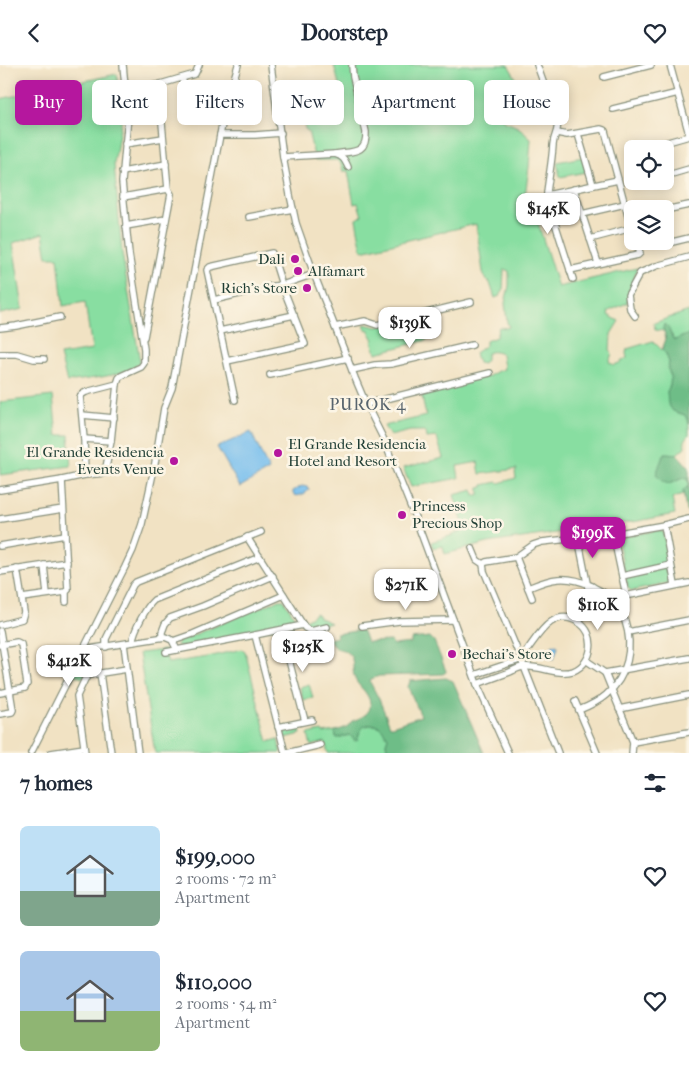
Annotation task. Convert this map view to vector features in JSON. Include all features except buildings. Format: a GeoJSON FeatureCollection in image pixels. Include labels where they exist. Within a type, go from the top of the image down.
{"type":"FeatureCollection","features":[{"type":"Feature","properties":{"kind":"street"},"geometry":{"type":"LineString","coordinates":[[123,65],[124,80]]}},
{"type":"Feature","properties":{"kind":"street"},"geometry":{"type":"LineString","coordinates":[[167,82],[195,74],[199,65]]}},
{"type":"Feature","properties":{"kind":"street"},"geometry":{"type":"LineString","coordinates":[[31,753],[125,567],[142,524],[154,469],[164,407],[172,388],[224,114],[238,65]]}},
{"type":"Feature","properties":{"kind":"street"},"geometry":{"type":"LineString","coordinates":[[271,65],[283,157],[296,223],[352,371],[383,438],[416,520],[477,684],[508,753]]}},
{"type":"Feature","properties":{"kind":"street"},"geometry":{"type":"LineString","coordinates":[[283,157],[335,153],[363,147],[366,141],[366,131],[353,77],[352,65]]}},
{"type":"Feature","properties":{"kind":"street"},"geometry":{"type":"LineString","coordinates":[[537,65],[558,126],[553,142],[553,158],[547,195],[574,279]]}},
{"type":"Feature","properties":{"kind":"street"},"geometry":{"type":"LineString","coordinates":[[604,77],[651,65]]}},
{"type":"Feature","properties":{"kind":"street"},"geometry":{"type":"LineString","coordinates":[[670,65],[689,135],[673,140]]}},
{"type":"Feature","properties":{"kind":"street"},"geometry":{"type":"LineString","coordinates":[[613,109],[678,93]]}},
{"type":"Feature","properties":{"kind":"street"},"geometry":{"type":"LineString","coordinates":[[0,490],[105,473],[119,378],[144,363],[143,343],[123,197],[122,173],[127,125]]}},
{"type":"Feature","properties":{"kind":"street"},"geometry":{"type":"LineString","coordinates":[[143,343],[171,194],[168,189],[162,125]]}},
{"type":"Feature","properties":{"kind":"street"},"geometry":{"type":"LineString","coordinates":[[557,133],[564,135],[601,129],[605,131],[624,201]]}},
{"type":"Feature","properties":{"kind":"street"},"geometry":{"type":"LineString","coordinates":[[220,135],[281,133]]}},
{"type":"Feature","properties":{"kind":"street"},"geometry":{"type":"LineString","coordinates":[[578,134],[593,185]]}},
{"type":"Feature","properties":{"kind":"street"},"geometry":{"type":"LineString","coordinates":[[125,144],[163,138]]}},
{"type":"Feature","properties":{"kind":"street"},"geometry":{"type":"LineString","coordinates":[[335,153],[344,159],[348,167]]}},
{"type":"Feature","properties":{"kind":"street"},"geometry":{"type":"LineString","coordinates":[[122,173],[166,165]]}},
{"type":"Feature","properties":{"kind":"street"},"geometry":{"type":"LineString","coordinates":[[674,173],[689,169]]}},
{"type":"Feature","properties":{"kind":"street"},"geometry":{"type":"LineString","coordinates":[[547,195],[618,180]]}},
{"type":"Feature","properties":{"kind":"street"},"geometry":{"type":"LineString","coordinates":[[123,197],[168,189]]}},
{"type":"Feature","properties":{"kind":"street"},"geometry":{"type":"LineString","coordinates":[[574,189],[598,263]]}},
{"type":"Feature","properties":{"kind":"street"},"geometry":{"type":"LineString","coordinates":[[582,213],[624,204]]}},
{"type":"Feature","properties":{"kind":"street"},"geometry":{"type":"LineString","coordinates":[[674,208],[689,205]]}},
{"type":"Feature","properties":{"kind":"street"},"geometry":{"type":"LineString","coordinates":[[249,217],[293,209]]}},
{"type":"Feature","properties":{"kind":"street"},"geometry":{"type":"LineString","coordinates":[[126,226],[166,219]]}},
{"type":"Feature","properties":{"kind":"street"},"geometry":{"type":"LineString","coordinates":[[590,239],[624,231]]}},
{"type":"Feature","properties":{"kind":"street"},"geometry":{"type":"LineString","coordinates":[[674,242],[689,238]]}},
{"type":"Feature","properties":{"kind":"street"},"geometry":{"type":"LineString","coordinates":[[570,270],[639,255],[638,250]]}},
{"type":"Feature","properties":{"kind":"street"},"geometry":{"type":"LineString","coordinates":[[227,361],[305,344],[282,285],[273,253],[208,268],[207,270],[235,400]]}},
{"type":"Feature","properties":{"kind":"street"},"geometry":{"type":"LineString","coordinates":[[635,316],[630,309],[628,295],[640,273],[656,266],[689,257]]}},
{"type":"Feature","properties":{"kind":"street"},"geometry":{"type":"LineString","coordinates":[[266,287],[282,285],[314,274]]}},
{"type":"Feature","properties":{"kind":"street"},"geometry":{"type":"LineString","coordinates":[[214,300],[256,290]]}},
{"type":"Feature","properties":{"kind":"street"},"geometry":{"type":"LineString","coordinates":[[335,327],[365,321],[377,325],[471,302]]}},
{"type":"Feature","properties":{"kind":"street"},"geometry":{"type":"LineString","coordinates":[[220,331],[294,315]]}},
{"type":"Feature","properties":{"kind":"street"},"geometry":{"type":"LineString","coordinates":[[0,328],[16,327],[60,317]]}},
{"type":"Feature","properties":{"kind":"street"},"geometry":{"type":"LineString","coordinates":[[352,371],[472,345]]}},
{"type":"Feature","properties":{"kind":"street"},"geometry":{"type":"LineString","coordinates":[[0,354],[17,354],[34,359],[44,359]]}},
{"type":"Feature","properties":{"kind":"street"},"geometry":{"type":"LineString","coordinates":[[270,375],[348,358]]}},
{"type":"Feature","properties":{"kind":"street"},"geometry":{"type":"LineString","coordinates":[[366,404],[490,373]]}},
{"type":"Feature","properties":{"kind":"street"},"geometry":{"type":"LineString","coordinates":[[85,475],[80,397],[86,392],[117,384]]}},
{"type":"Feature","properties":{"kind":"street"},"geometry":{"type":"LineString","coordinates":[[82,415],[114,418]]}},
{"type":"Feature","properties":{"kind":"street"},"geometry":{"type":"LineString","coordinates":[[84,439],[111,441]]}},
{"type":"Feature","properties":{"kind":"street"},"geometry":{"type":"LineString","coordinates":[[62,480],[68,587],[66,602]]}},
{"type":"Feature","properties":{"kind":"street"},"geometry":{"type":"LineString","coordinates":[[0,519],[63,509]]}},
{"type":"Feature","properties":{"kind":"street"},"geometry":{"type":"LineString","coordinates":[[483,564],[516,557],[533,545],[542,542],[613,534],[689,519]]}},
{"type":"Feature","properties":{"kind":"street"},"geometry":{"type":"LineString","coordinates":[[664,525],[675,585]]}},
{"type":"Feature","properties":{"kind":"street"},"geometry":{"type":"LineString","coordinates":[[106,647],[106,639],[136,583],[261,532]]}},
{"type":"Feature","properties":{"kind":"street"},"geometry":{"type":"LineString","coordinates":[[613,534],[626,595]]}},
{"type":"Feature","properties":{"kind":"street"},"geometry":{"type":"LineString","coordinates":[[0,546],[65,535]]}},
{"type":"Feature","properties":{"kind":"street"},"geometry":{"type":"LineString","coordinates":[[247,537],[303,625],[311,631],[328,627]]}},
{"type":"Feature","properties":{"kind":"street"},"geometry":{"type":"LineString","coordinates":[[578,537],[591,603],[579,622]]}},
{"type":"Feature","properties":{"kind":"street"},"geometry":{"type":"LineString","coordinates":[[472,548],[477,560],[483,564],[484,571],[558,753]]}},
{"type":"Feature","properties":{"kind":"street"},"geometry":{"type":"LineString","coordinates":[[133,643],[133,635],[148,606],[154,600],[260,557]]}},
{"type":"Feature","properties":{"kind":"street"},"geometry":{"type":"LineString","coordinates":[[516,557],[532,598]]}},
{"type":"Feature","properties":{"kind":"street"},"geometry":{"type":"LineString","coordinates":[[0,572],[67,562]]}},
{"type":"Feature","properties":{"kind":"street"},"geometry":{"type":"LineString","coordinates":[[44,565],[47,594]]}},
{"type":"Feature","properties":{"kind":"street"},"geometry":{"type":"LineString","coordinates":[[622,576],[671,565]]}},
{"type":"Feature","properties":{"kind":"street"},"geometry":{"type":"LineString","coordinates":[[0,625],[23,618],[24,611],[17,569]]}},
{"type":"Feature","properties":{"kind":"street"},"geometry":{"type":"LineString","coordinates":[[162,637],[166,622],[170,618],[273,576]]}},
{"type":"Feature","properties":{"kind":"street"},"geometry":{"type":"LineString","coordinates":[[528,588],[542,582],[560,579],[577,581],[605,593],[612,599],[622,614],[628,632],[630,651],[624,670],[619,681],[611,690],[597,702],[579,710]]}},
{"type":"Feature","properties":{"kind":"street"},"geometry":{"type":"LineString","coordinates":[[591,603],[675,585],[689,584]]}},
{"type":"Feature","properties":{"kind":"street"},"geometry":{"type":"LineString","coordinates":[[22,598],[66,592]]}},
{"type":"Feature","properties":{"kind":"street"},"geometry":{"type":"LineString","coordinates":[[173,641],[284,595]]}},
{"type":"Feature","properties":{"kind":"street"},"geometry":{"type":"LineString","coordinates":[[474,675],[521,659],[545,627],[552,621],[560,618],[568,618],[579,622],[585,627],[591,641],[591,651],[587,661],[579,668],[569,672],[524,667],[477,684]]}},
{"type":"Feature","properties":{"kind":"street"},"geometry":{"type":"LineString","coordinates":[[362,627],[399,621],[453,620]]}},
{"type":"Feature","properties":{"kind":"street"},"geometry":{"type":"LineString","coordinates":[[628,632],[689,620]]}},
{"type":"Feature","properties":{"kind":"street"},"geometry":{"type":"LineString","coordinates":[[166,652],[303,625]]}},
{"type":"Feature","properties":{"kind":"street"},"geometry":{"type":"LineString","coordinates":[[278,727],[308,721],[281,630]]}},
{"type":"Feature","properties":{"kind":"street"},"geometry":{"type":"LineString","coordinates":[[0,631],[13,711],[0,714]]}},
{"type":"Feature","properties":{"kind":"street"},"geometry":{"type":"LineString","coordinates":[[255,635],[286,753],[320,745]]}},
{"type":"Feature","properties":{"kind":"street"},"geometry":{"type":"LineString","coordinates":[[90,649],[162,637],[173,641],[177,650]]}},
{"type":"Feature","properties":{"kind":"street"},"geometry":{"type":"LineString","coordinates":[[0,693],[25,688],[28,684],[21,644],[18,642],[1,645]]}},
{"type":"Feature","properties":{"kind":"street"},"geometry":{"type":"LineString","coordinates":[[124,644],[138,753]]}},
{"type":"Feature","properties":{"kind":"street"},"geometry":{"type":"LineString","coordinates":[[606,673],[689,658]]}},
{"type":"Feature","properties":{"kind":"street"},"geometry":{"type":"LineString","coordinates":[[587,661],[606,673],[611,690],[633,742],[632,753]]}},
{"type":"Feature","properties":{"kind":"street"},"geometry":{"type":"LineString","coordinates":[[502,666],[505,673]]}},
{"type":"Feature","properties":{"kind":"street"},"geometry":{"type":"LineString","coordinates":[[51,753],[84,751],[77,696],[87,676],[127,669]]}},
{"type":"Feature","properties":{"kind":"street"},"geometry":{"type":"LineString","coordinates":[[100,673],[111,753]]}},
{"type":"Feature","properties":{"kind":"street"},"geometry":{"type":"LineString","coordinates":[[619,709],[689,695]]}},
{"type":"Feature","properties":{"kind":"street"},"geometry":{"type":"LineString","coordinates":[[575,701],[597,753]]}},
{"type":"Feature","properties":{"kind":"street"},"geometry":{"type":"LineString","coordinates":[[633,742],[689,732]]}},
{"type":"Feature","properties":{"kind":"green space"},"geometry":{"type":"Polygon","coordinates":[[[334,65],[508,65],[517,80],[484,80],[484,125],[513,125],[531,139],[524,212],[520,219],[527,216],[530,197],[558,287],[637,268],[627,303],[609,311],[608,315],[619,321],[611,334],[610,351],[612,353],[609,362],[614,365],[619,363],[627,358],[627,349],[653,341],[666,354],[671,377],[667,392],[673,411],[685,415],[689,423],[689,435],[685,441],[685,447],[677,454],[665,453],[661,465],[669,484],[683,478],[687,479],[689,483],[683,491],[684,495],[672,498],[675,514],[488,543],[445,554],[443,546],[433,548],[431,542],[465,529],[454,495],[473,490],[474,495],[479,495],[479,488],[483,487],[483,485],[516,478],[515,472],[517,469],[480,474],[478,462],[457,466],[459,478],[411,487],[403,468],[443,458],[437,437],[427,438],[424,431],[410,431],[390,436],[384,426],[426,416],[421,392],[489,376],[504,369],[502,354],[490,352],[486,354],[486,360],[483,364],[478,363],[475,353],[486,345],[486,341],[496,337],[499,327],[509,327],[505,303],[509,286],[509,271],[504,269],[503,291],[500,296],[495,298],[490,283],[483,272],[476,224],[362,251],[356,219],[362,216],[358,203],[354,204],[348,171],[343,171],[341,164],[337,160],[315,160],[308,131],[305,129],[304,125],[344,125],[344,80],[338,80],[334,65]]]}},
{"type":"Feature","properties":{"kind":"green space"},"geometry":{"type":"Polygon","coordinates":[[[117,74],[118,80],[92,80],[92,125],[120,125],[114,164],[122,253],[140,362],[135,367],[117,374],[67,382],[60,355],[92,350],[85,302],[63,306],[58,257],[47,257],[43,233],[13,243],[23,309],[0,314],[0,99],[15,96],[15,125],[82,125],[82,81],[117,74]]]}},
{"type":"Feature","properties":{"kind":"green space"},"geometry":{"type":"Polygon","coordinates":[[[583,157],[586,172],[560,177],[557,162],[583,157]]]}},
{"type":"Feature","properties":{"kind":"green space"},"geometry":{"type":"Polygon","coordinates":[[[689,311],[689,334],[675,340],[663,328],[664,331],[655,330],[654,323],[689,311]]]}},
{"type":"Feature","properties":{"kind":"green space"},"geometry":{"type":"Polygon","coordinates":[[[422,316],[427,340],[376,353],[372,341],[374,340],[364,324],[377,327],[422,316]]]}},
{"type":"Feature","properties":{"kind":"green space"},"geometry":{"type":"Polygon","coordinates":[[[664,324],[668,327],[675,340],[689,334],[689,423],[685,415],[673,411],[668,404],[667,392],[671,377],[668,369],[669,362],[662,350],[666,339],[663,328],[664,324]]]}},
{"type":"Feature","properties":{"kind":"green space"},"geometry":{"type":"Polygon","coordinates":[[[53,396],[57,435],[69,435],[71,466],[0,475],[0,402],[53,396]]]}},
{"type":"Feature","properties":{"kind":"green space"},"geometry":{"type":"Polygon","coordinates":[[[665,453],[677,454],[689,466],[689,483],[687,479],[683,478],[669,484],[663,482],[656,475],[665,453]]]}},
{"type":"Feature","properties":{"kind":"green space"},"geometry":{"type":"Polygon","coordinates":[[[689,483],[689,511],[686,511],[683,491],[688,487],[689,483]]]}},
{"type":"Feature","properties":{"kind":"green space"},"geometry":{"type":"Polygon","coordinates":[[[660,530],[663,532],[672,579],[670,583],[632,591],[628,588],[618,541],[620,537],[660,530]]]}},
{"type":"Feature","properties":{"kind":"green space"},"geometry":{"type":"Polygon","coordinates":[[[279,600],[284,600],[295,618],[292,624],[184,647],[177,645],[179,641],[279,600]]]}},
{"type":"Feature","properties":{"kind":"green space"},"geometry":{"type":"Polygon","coordinates":[[[316,613],[320,618],[331,623],[313,626],[304,621],[316,613]]]}},
{"type":"Feature","properties":{"kind":"green space"},"geometry":{"type":"Polygon","coordinates":[[[362,630],[367,642],[391,641],[393,645],[411,643],[411,639],[430,637],[434,641],[446,671],[443,674],[379,676],[371,679],[370,682],[390,726],[421,716],[408,687],[410,681],[446,678],[453,681],[484,753],[462,753],[457,750],[451,753],[382,753],[387,748],[388,737],[377,725],[362,727],[355,741],[350,735],[336,737],[335,731],[345,728],[352,721],[365,715],[370,709],[370,705],[366,693],[355,679],[353,662],[350,656],[345,651],[334,646],[329,639],[337,637],[336,634],[362,630]]]}},
{"type":"Feature","properties":{"kind":"green space"},"geometry":{"type":"Polygon","coordinates":[[[242,649],[245,651],[268,742],[278,739],[281,753],[155,753],[139,653],[164,650],[168,663],[208,657],[242,649]]]}},
{"type":"Feature","properties":{"kind":"green space"},"geometry":{"type":"Polygon","coordinates":[[[85,651],[89,651],[91,661],[84,662],[86,674],[82,678],[73,674],[85,651]]]}},
{"type":"Feature","properties":{"kind":"green space"},"geometry":{"type":"Polygon","coordinates":[[[309,684],[313,698],[303,700],[300,687],[309,684]]]}},
{"type":"Feature","properties":{"kind":"green space"},"geometry":{"type":"Polygon","coordinates":[[[371,725],[379,727],[388,737],[387,748],[382,753],[328,753],[325,742],[311,746],[308,734],[335,731],[338,738],[350,735],[357,740],[361,729],[371,725]]]}},
{"type":"Feature","properties":{"kind":"green space"},"geometry":{"type":"Polygon","coordinates":[[[299,726],[301,734],[285,738],[285,730],[299,726]]]}},
{"type":"Feature","properties":{"kind":"water"},"geometry":{"type":"Polygon","coordinates":[[[251,432],[269,470],[240,487],[217,447],[251,432]]]}},
{"type":"Feature","properties":{"kind":"water"},"geometry":{"type":"Polygon","coordinates":[[[302,486],[307,487],[308,491],[298,496],[293,494],[293,491],[302,486]]]}},
{"type":"Feature","properties":{"kind":"water"},"geometry":{"type":"Polygon","coordinates":[[[553,644],[558,646],[554,659],[543,655],[545,649],[550,651],[553,644]]]}},
{"type":"Feature","properties":{"kind":"place","name":"Dali"},"geometry":{"type":"Point","coordinates":[295,259]}},
{"type":"Feature","properties":{"kind":"place","name":"Alfamart"},"geometry":{"type":"Point","coordinates":[298,271]}},
{"type":"Feature","properties":{"kind":"place","name":"Rich's Store"},"geometry":{"type":"Point","coordinates":[307,288]}},
{"type":"Feature","properties":{"kind":"place","name":"El Grande Residencia Hotel and Resort"},"geometry":{"type":"Point","coordinates":[278,453]}},
{"type":"Feature","properties":{"kind":"place","name":"El Grande Residencia Events Venue"},"geometry":{"type":"Point","coordinates":[174,461]}},
{"type":"Feature","properties":{"kind":"place","name":"Princess Precious Shop"},"geometry":{"type":"Point","coordinates":[402,515]}},
{"type":"Feature","properties":{"kind":"place","name":"Bechai's Store"},"geometry":{"type":"Point","coordinates":[452,654]}},
{"type":"Feature","properties":{"kind":"district","name":"PUROK 4"},"geometry":{"type":"Point","coordinates":[368,404]}}]}
